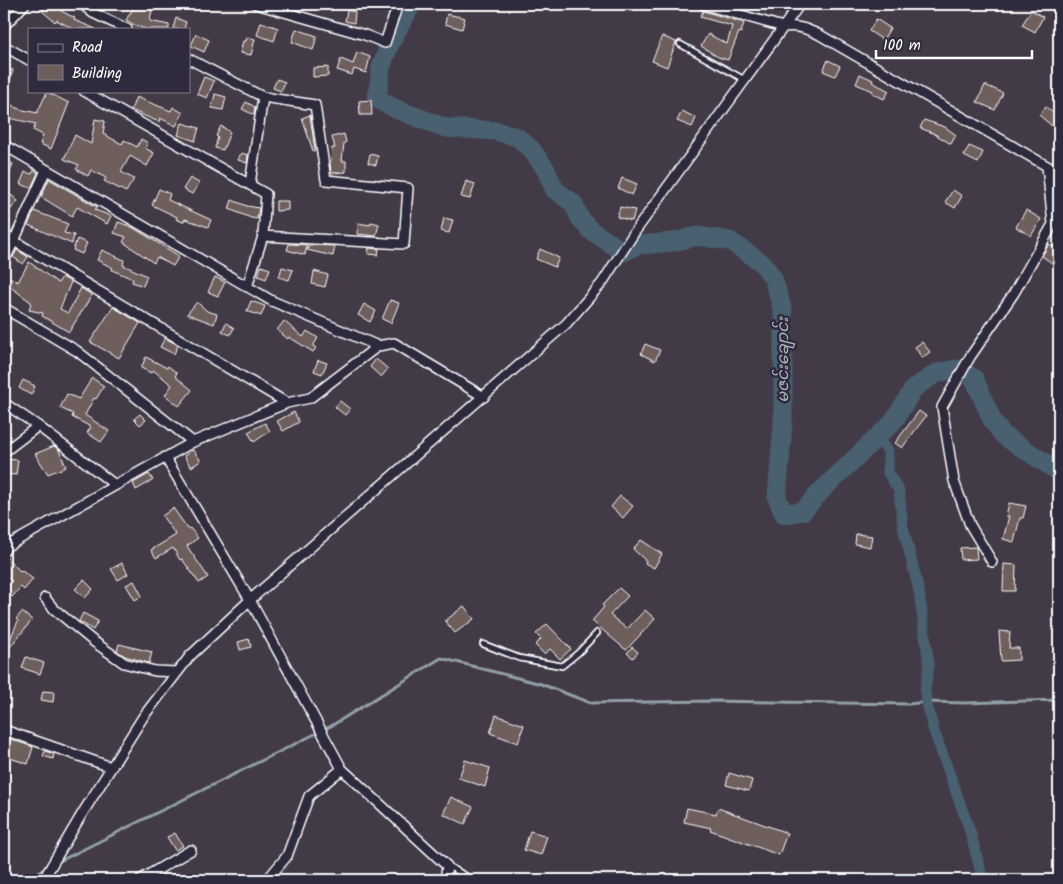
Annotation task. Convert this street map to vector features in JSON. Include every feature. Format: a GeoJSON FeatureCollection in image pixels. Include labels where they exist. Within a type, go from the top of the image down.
{"type":"FeatureCollection","features":[{"type":"Feature","properties":{"kind":"street"},"geometry":{"type":"LineString","coordinates":[[4,26],[25,4]]}},
{"type":"Feature","properties":{"kind":"street"},"geometry":{"type":"LineString","coordinates":[[82,4],[93,13],[125,28]]}},
{"type":"Feature","properties":{"kind":"street"},"geometry":{"type":"LineString","coordinates":[[256,4],[365,35],[384,43],[398,4]]}},
{"type":"Feature","properties":{"kind":"street"},"geometry":{"type":"LineString","coordinates":[[702,4],[783,27],[803,27],[820,35],[1059,173]]}},
{"type":"Feature","properties":{"kind":"street"},"geometry":{"type":"LineString","coordinates":[[43,880],[142,716],[190,656],[250,600],[566,324],[602,283],[634,233],[800,4]]}},
{"type":"Feature","properties":{"kind":"street"},"geometry":{"type":"LineString","coordinates":[[4,46],[28,59]]}},
{"type":"Feature","properties":{"kind":"street"},"geometry":{"type":"LineString","coordinates":[[190,60],[263,97],[314,105],[326,180],[408,188],[404,244],[263,236]]}},
{"type":"Feature","properties":{"kind":"street"},"geometry":{"type":"LineString","coordinates":[[86,92],[266,194],[263,236],[247,287]]}},
{"type":"Feature","properties":{"kind":"street"},"geometry":{"type":"LineString","coordinates":[[250,184],[263,97]]}},
{"type":"Feature","properties":{"kind":"street"},"geometry":{"type":"LineString","coordinates":[[4,145],[272,301],[378,346]]}},
{"type":"Feature","properties":{"kind":"street"},"geometry":{"type":"LineString","coordinates":[[992,562],[970,525],[954,482],[942,407],[970,357],[1014,293],[1053,224],[1047,166]]}},
{"type":"Feature","properties":{"kind":"street"},"geometry":{"type":"LineString","coordinates":[[4,261],[46,170]]}},
{"type":"Feature","properties":{"kind":"street"},"geometry":{"type":"LineString","coordinates":[[4,235],[287,403]]}},
{"type":"Feature","properties":{"kind":"street"},"geometry":{"type":"LineString","coordinates":[[4,308],[77,351],[193,442]]}},
{"type":"Feature","properties":{"kind":"street"},"geometry":{"type":"LineString","coordinates":[[4,550],[7,546],[193,442],[287,403],[310,398],[378,346],[394,343],[484,397]]}},
{"type":"Feature","properties":{"kind":"street"},"geometry":{"type":"LineString","coordinates":[[4,403],[38,426],[116,485]]}},
{"type":"Feature","properties":{"kind":"street"},"geometry":{"type":"LineString","coordinates":[[4,452],[38,426]]}},
{"type":"Feature","properties":{"kind":"street"},"geometry":{"type":"LineString","coordinates":[[165,457],[250,600],[342,769],[448,866],[445,880]]}},
{"type":"Feature","properties":{"kind":"street"},"geometry":{"type":"LineString","coordinates":[[45,598],[54,609],[93,641],[124,663],[155,671],[177,672]]}},
{"type":"Feature","properties":{"kind":"street"},"geometry":{"type":"LineString","coordinates":[[4,730],[111,767]]}},
{"type":"Feature","properties":{"kind":"street"},"geometry":{"type":"LineString","coordinates":[[267,880],[287,856],[309,796],[342,769]]}},
{"type":"Feature","properties":{"kind":"street"},"geometry":{"type":"LineString","coordinates":[[140,880],[190,850]]}},
{"type":"Feature","properties":{"kind":"lane"},"geometry":{"type":"LineString","coordinates":[[680,44],[745,80]]}},
{"type":"Feature","properties":{"kind":"lane"},"geometry":{"type":"LineString","coordinates":[[483,644],[519,658],[562,666],[578,653],[597,633]]}},
{"type":"Feature","properties":{"kind":"lane"},"geometry":{"type":"LineString","coordinates":[[448,866],[473,880]]}},
{"type":"Feature","properties":{"kind":"lane"},"geometry":{"type":"LineString","coordinates":[[696,880],[696,878],[702,880]]}},
{"type":"Feature","properties":{"kind":"building"},"geometry":{"type":"Polygon","coordinates":[[[48,4],[67,4],[61,11],[75,18],[74,20],[94,28],[72,28],[56,20],[55,22],[42,11],[48,4]]]}},
{"type":"Feature","properties":{"kind":"building"},"geometry":{"type":"Polygon","coordinates":[[[98,4],[108,4],[104,11],[96,7],[98,4]]]}},
{"type":"Feature","properties":{"kind":"building"},"geometry":{"type":"Polygon","coordinates":[[[136,4],[153,4],[150,21],[169,25],[169,28],[143,28],[126,20],[136,4]]]}},
{"type":"Feature","properties":{"kind":"building"},"geometry":{"type":"Polygon","coordinates":[[[347,10],[355,12],[354,23],[345,21],[347,10]]]}},
{"type":"Feature","properties":{"kind":"building"},"geometry":{"type":"Polygon","coordinates":[[[1031,10],[1043,17],[1035,32],[1022,25],[1031,10]]]}},
{"type":"Feature","properties":{"kind":"building"},"geometry":{"type":"Polygon","coordinates":[[[703,11],[744,23],[728,60],[718,57],[701,46],[708,34],[727,44],[732,26],[700,17],[703,11]]]}},
{"type":"Feature","properties":{"kind":"building"},"geometry":{"type":"Polygon","coordinates":[[[447,14],[465,18],[462,29],[445,24],[447,14]]]}},
{"type":"Feature","properties":{"kind":"building"},"geometry":{"type":"Polygon","coordinates":[[[176,18],[186,22],[184,28],[173,28],[176,18]]]}},
{"type":"Feature","properties":{"kind":"building"},"geometry":{"type":"Polygon","coordinates":[[[876,19],[890,28],[883,40],[869,31],[876,19]]]}},
{"type":"Feature","properties":{"kind":"building"},"geometry":{"type":"Polygon","coordinates":[[[261,22],[278,28],[274,41],[257,35],[261,22]]]}},
{"type":"Feature","properties":{"kind":"building"},"geometry":{"type":"Polygon","coordinates":[[[296,29],[317,36],[313,50],[292,42],[296,29]]]}},
{"type":"Feature","properties":{"kind":"building"},"geometry":{"type":"Polygon","coordinates":[[[196,34],[209,40],[204,52],[191,46],[196,34]]]}},
{"type":"Feature","properties":{"kind":"building"},"geometry":{"type":"Polygon","coordinates":[[[662,36],[676,42],[667,67],[652,61],[662,36]]]}},
{"type":"Feature","properties":{"kind":"building"},"geometry":{"type":"Polygon","coordinates":[[[247,37],[255,39],[251,55],[240,53],[243,41],[246,41],[247,37]]]}},
{"type":"Feature","properties":{"kind":"building"},"geometry":{"type":"Polygon","coordinates":[[[357,52],[370,57],[366,73],[354,69],[352,75],[337,70],[341,59],[353,64],[357,52]]]}},
{"type":"Feature","properties":{"kind":"building"},"geometry":{"type":"Polygon","coordinates":[[[828,60],[840,66],[835,76],[823,71],[828,60]]]}},
{"type":"Feature","properties":{"kind":"building"},"geometry":{"type":"Polygon","coordinates":[[[4,67],[13,70],[6,95],[4,94],[4,67]]]}},
{"type":"Feature","properties":{"kind":"building"},"geometry":{"type":"Polygon","coordinates":[[[328,67],[328,76],[313,77],[313,68],[328,67]]]}},
{"type":"Feature","properties":{"kind":"building"},"geometry":{"type":"Polygon","coordinates":[[[860,74],[889,91],[884,99],[872,93],[873,91],[856,84],[860,74]]]}},
{"type":"Feature","properties":{"kind":"building"},"geometry":{"type":"Polygon","coordinates":[[[204,77],[214,81],[207,98],[197,94],[204,77]]]}},
{"type":"Feature","properties":{"kind":"building"},"geometry":{"type":"Polygon","coordinates":[[[277,79],[285,82],[281,91],[273,88],[277,79]]]}},
{"type":"Feature","properties":{"kind":"building"},"geometry":{"type":"Polygon","coordinates":[[[985,85],[1003,93],[995,110],[977,102],[985,85]]]}},
{"type":"Feature","properties":{"kind":"building"},"geometry":{"type":"Polygon","coordinates":[[[47,92],[69,103],[51,149],[40,144],[43,135],[33,130],[36,124],[4,117],[4,101],[19,109],[37,113],[47,92]]]}},
{"type":"Feature","properties":{"kind":"building"},"geometry":{"type":"Polygon","coordinates":[[[215,94],[226,97],[223,110],[212,108],[215,94]]]}},
{"type":"Feature","properties":{"kind":"building"},"geometry":{"type":"Polygon","coordinates":[[[136,97],[171,111],[173,107],[183,113],[176,126],[160,118],[159,122],[131,110],[136,97]]]}},
{"type":"Feature","properties":{"kind":"building"},"geometry":{"type":"Polygon","coordinates":[[[371,100],[372,115],[360,115],[359,101],[371,100]]]}},
{"type":"Feature","properties":{"kind":"building"},"geometry":{"type":"Polygon","coordinates":[[[246,102],[255,107],[254,115],[242,109],[246,102]]]}},
{"type":"Feature","properties":{"kind":"building"},"geometry":{"type":"Polygon","coordinates":[[[1046,107],[1059,118],[1052,126],[1039,115],[1046,107]]]}},
{"type":"Feature","properties":{"kind":"building"},"geometry":{"type":"Polygon","coordinates":[[[682,111],[696,118],[692,127],[677,121],[682,111]]]}},
{"type":"Feature","properties":{"kind":"building"},"geometry":{"type":"Polygon","coordinates":[[[310,115],[315,151],[313,151],[302,118],[310,115]]]}},
{"type":"Feature","properties":{"kind":"building"},"geometry":{"type":"Polygon","coordinates":[[[95,119],[105,121],[103,134],[122,144],[124,140],[137,147],[141,139],[148,143],[145,148],[154,153],[147,166],[130,156],[121,172],[134,179],[126,192],[104,181],[106,178],[91,170],[88,176],[76,169],[79,165],[64,159],[75,135],[91,144],[95,119]]]}},
{"type":"Feature","properties":{"kind":"building"},"geometry":{"type":"Polygon","coordinates":[[[924,120],[945,127],[956,135],[951,144],[933,133],[920,128],[924,120]]]}},
{"type":"Feature","properties":{"kind":"building"},"geometry":{"type":"Polygon","coordinates":[[[182,123],[199,128],[195,141],[178,135],[182,123]]]}},
{"type":"Feature","properties":{"kind":"building"},"geometry":{"type":"Polygon","coordinates":[[[221,126],[230,132],[223,150],[215,148],[218,137],[216,136],[221,126]]]}},
{"type":"Feature","properties":{"kind":"building"},"geometry":{"type":"Polygon","coordinates":[[[344,134],[346,142],[344,143],[342,161],[346,161],[346,172],[331,173],[332,148],[335,148],[332,137],[344,134]]]}},
{"type":"Feature","properties":{"kind":"building"},"geometry":{"type":"Polygon","coordinates":[[[969,146],[983,152],[978,163],[964,156],[969,146]]]}},
{"type":"Feature","properties":{"kind":"building"},"geometry":{"type":"Polygon","coordinates":[[[241,153],[248,155],[247,163],[238,160],[241,153]]]}},
{"type":"Feature","properties":{"kind":"building"},"geometry":{"type":"Polygon","coordinates":[[[370,154],[378,156],[376,165],[368,163],[370,154]]]}},
{"type":"Feature","properties":{"kind":"building"},"geometry":{"type":"Polygon","coordinates":[[[4,160],[13,164],[4,187],[4,160]]]}},
{"type":"Feature","properties":{"kind":"building"},"geometry":{"type":"Polygon","coordinates":[[[34,170],[38,173],[31,188],[20,184],[25,172],[32,174],[34,170]]]}},
{"type":"Feature","properties":{"kind":"building"},"geometry":{"type":"Polygon","coordinates":[[[190,178],[199,183],[192,194],[183,189],[190,178]]]}},
{"type":"Feature","properties":{"kind":"building"},"geometry":{"type":"Polygon","coordinates":[[[622,178],[637,184],[632,195],[618,188],[622,178]]]}},
{"type":"Feature","properties":{"kind":"building"},"geometry":{"type":"Polygon","coordinates":[[[49,179],[97,207],[95,210],[111,216],[107,224],[77,207],[72,216],[41,197],[49,179]]]}},
{"type":"Feature","properties":{"kind":"building"},"geometry":{"type":"Polygon","coordinates":[[[466,181],[475,184],[470,199],[461,197],[466,181]]]}},
{"type":"Feature","properties":{"kind":"building"},"geometry":{"type":"Polygon","coordinates":[[[159,189],[170,194],[168,200],[211,220],[208,227],[185,219],[183,222],[152,205],[159,189]]]}},
{"type":"Feature","properties":{"kind":"building"},"geometry":{"type":"Polygon","coordinates":[[[953,190],[962,196],[955,208],[945,202],[953,190]]]}},
{"type":"Feature","properties":{"kind":"building"},"geometry":{"type":"Polygon","coordinates":[[[8,195],[11,195],[18,201],[11,209],[4,203],[8,195]]]}},
{"type":"Feature","properties":{"kind":"building"},"geometry":{"type":"Polygon","coordinates":[[[232,200],[259,208],[257,219],[229,209],[232,200]]]}},
{"type":"Feature","properties":{"kind":"building"},"geometry":{"type":"Polygon","coordinates":[[[276,201],[288,201],[288,210],[276,211],[276,201]]]}},
{"type":"Feature","properties":{"kind":"building"},"geometry":{"type":"Polygon","coordinates":[[[620,207],[635,210],[632,221],[617,217],[620,207]]]}},
{"type":"Feature","properties":{"kind":"building"},"geometry":{"type":"Polygon","coordinates":[[[1026,210],[1041,219],[1031,236],[1016,227],[1026,210]]]}},
{"type":"Feature","properties":{"kind":"building"},"geometry":{"type":"Polygon","coordinates":[[[34,211],[68,224],[64,233],[74,235],[72,244],[28,225],[34,211]]]}},
{"type":"Feature","properties":{"kind":"building"},"geometry":{"type":"Polygon","coordinates":[[[444,218],[453,220],[449,233],[441,231],[444,218]]]}},
{"type":"Feature","properties":{"kind":"building"},"geometry":{"type":"Polygon","coordinates":[[[118,222],[132,227],[179,256],[173,266],[157,257],[154,263],[123,242],[126,237],[114,233],[118,222]]]}},
{"type":"Feature","properties":{"kind":"building"},"geometry":{"type":"Polygon","coordinates":[[[371,222],[379,224],[376,236],[357,234],[358,223],[370,225],[371,222]]]}},
{"type":"Feature","properties":{"kind":"building"},"geometry":{"type":"Polygon","coordinates":[[[77,239],[87,243],[82,254],[73,250],[77,239]]]}},
{"type":"Feature","properties":{"kind":"building"},"geometry":{"type":"Polygon","coordinates":[[[289,244],[307,245],[305,255],[287,250],[289,244]]]}},
{"type":"Feature","properties":{"kind":"building"},"geometry":{"type":"Polygon","coordinates":[[[1049,244],[1059,251],[1059,268],[1042,256],[1049,244]]]}},
{"type":"Feature","properties":{"kind":"building"},"geometry":{"type":"Polygon","coordinates":[[[309,245],[335,246],[333,256],[307,250],[309,245]]]}},
{"type":"Feature","properties":{"kind":"building"},"geometry":{"type":"Polygon","coordinates":[[[369,248],[379,249],[378,255],[368,254],[369,248]]]}},
{"type":"Feature","properties":{"kind":"building"},"geometry":{"type":"Polygon","coordinates":[[[540,249],[559,258],[555,267],[536,259],[540,249]]]}},
{"type":"Feature","properties":{"kind":"building"},"geometry":{"type":"Polygon","coordinates":[[[17,250],[28,257],[23,264],[13,257],[17,250]]]}},
{"type":"Feature","properties":{"kind":"building"},"geometry":{"type":"Polygon","coordinates":[[[102,250],[124,260],[123,265],[147,276],[143,286],[132,282],[133,279],[112,270],[113,268],[97,260],[102,250]]]}},
{"type":"Feature","properties":{"kind":"building"},"geometry":{"type":"Polygon","coordinates":[[[29,262],[58,283],[62,277],[71,282],[60,309],[68,313],[81,288],[92,295],[69,332],[42,316],[43,313],[29,310],[31,302],[9,286],[4,295],[4,274],[18,282],[29,262]]]}},
{"type":"Feature","properties":{"kind":"building"},"geometry":{"type":"Polygon","coordinates":[[[261,266],[270,269],[266,279],[258,276],[261,266]]]}},
{"type":"Feature","properties":{"kind":"building"},"geometry":{"type":"Polygon","coordinates":[[[282,267],[293,270],[289,280],[279,277],[282,267]]]}},
{"type":"Feature","properties":{"kind":"building"},"geometry":{"type":"Polygon","coordinates":[[[314,271],[328,275],[325,287],[312,284],[314,271]]]}},
{"type":"Feature","properties":{"kind":"building"},"geometry":{"type":"Polygon","coordinates":[[[215,277],[225,282],[218,296],[208,292],[215,277]]]}},
{"type":"Feature","properties":{"kind":"building"},"geometry":{"type":"Polygon","coordinates":[[[390,300],[399,303],[391,323],[382,319],[390,300]]]}},
{"type":"Feature","properties":{"kind":"building"},"geometry":{"type":"Polygon","coordinates":[[[251,301],[265,306],[261,316],[247,311],[251,301]]]}},
{"type":"Feature","properties":{"kind":"building"},"geometry":{"type":"Polygon","coordinates":[[[197,302],[207,311],[217,314],[214,324],[187,314],[197,302]]]}},
{"type":"Feature","properties":{"kind":"building"},"geometry":{"type":"Polygon","coordinates":[[[364,304],[376,311],[370,322],[358,315],[364,304]]]}},
{"type":"Feature","properties":{"kind":"building"},"geometry":{"type":"Polygon","coordinates":[[[113,307],[140,323],[119,358],[90,342],[113,307]]]}},
{"type":"Feature","properties":{"kind":"building"},"geometry":{"type":"Polygon","coordinates":[[[284,321],[303,337],[307,331],[318,338],[313,346],[316,348],[313,352],[289,337],[288,339],[277,330],[284,321]]]}},
{"type":"Feature","properties":{"kind":"building"},"geometry":{"type":"Polygon","coordinates":[[[226,323],[234,328],[230,335],[222,331],[226,323]]]}},
{"type":"Feature","properties":{"kind":"building"},"geometry":{"type":"Polygon","coordinates":[[[165,338],[178,345],[174,354],[160,347],[165,338]]]}},
{"type":"Feature","properties":{"kind":"building"},"geometry":{"type":"Polygon","coordinates":[[[922,342],[930,352],[922,358],[915,347],[922,342]]]}},
{"type":"Feature","properties":{"kind":"building"},"geometry":{"type":"Polygon","coordinates":[[[645,344],[660,350],[655,361],[641,354],[645,344]]]}},
{"type":"Feature","properties":{"kind":"building"},"geometry":{"type":"Polygon","coordinates":[[[146,357],[167,368],[168,366],[177,373],[175,376],[192,390],[179,406],[165,395],[172,385],[153,370],[151,373],[141,368],[146,357]]]}},
{"type":"Feature","properties":{"kind":"building"},"geometry":{"type":"Polygon","coordinates":[[[376,359],[388,369],[381,377],[370,367],[376,359]]]}},
{"type":"Feature","properties":{"kind":"building"},"geometry":{"type":"Polygon","coordinates":[[[318,360],[327,363],[322,374],[314,371],[318,360]]]}},
{"type":"Feature","properties":{"kind":"building"},"geometry":{"type":"Polygon","coordinates":[[[92,378],[104,386],[96,399],[94,398],[85,415],[109,431],[101,442],[87,433],[91,427],[72,417],[73,414],[60,408],[67,394],[79,399],[92,378]]]}},
{"type":"Feature","properties":{"kind":"building"},"geometry":{"type":"Polygon","coordinates":[[[23,380],[35,386],[31,395],[19,388],[23,380]]]}},
{"type":"Feature","properties":{"kind":"building"},"geometry":{"type":"Polygon","coordinates":[[[340,401],[350,409],[345,415],[335,407],[340,401]]]}},
{"type":"Feature","properties":{"kind":"building"},"geometry":{"type":"Polygon","coordinates":[[[919,411],[926,416],[902,448],[895,443],[919,411]]]}},
{"type":"Feature","properties":{"kind":"building"},"geometry":{"type":"Polygon","coordinates":[[[294,412],[299,422],[283,431],[277,421],[294,412]]]}},
{"type":"Feature","properties":{"kind":"building"},"geometry":{"type":"Polygon","coordinates":[[[140,414],[146,420],[140,425],[134,419],[140,414]]]}},
{"type":"Feature","properties":{"kind":"building"},"geometry":{"type":"Polygon","coordinates":[[[265,423],[270,431],[254,442],[248,432],[265,423]]]}},
{"type":"Feature","properties":{"kind":"building"},"geometry":{"type":"Polygon","coordinates":[[[54,446],[59,450],[66,467],[48,474],[35,454],[54,446]]]}},
{"type":"Feature","properties":{"kind":"building"},"geometry":{"type":"Polygon","coordinates":[[[193,450],[201,461],[191,467],[184,456],[193,450]]]}},
{"type":"Feature","properties":{"kind":"building"},"geometry":{"type":"Polygon","coordinates":[[[4,459],[18,460],[16,475],[4,474],[4,459]]]}},
{"type":"Feature","properties":{"kind":"building"},"geometry":{"type":"Polygon","coordinates":[[[149,474],[153,480],[136,490],[133,483],[149,474]]]}},
{"type":"Feature","properties":{"kind":"building"},"geometry":{"type":"Polygon","coordinates":[[[620,496],[633,506],[623,518],[611,507],[620,496]]]}},
{"type":"Feature","properties":{"kind":"building"},"geometry":{"type":"Polygon","coordinates":[[[1009,503],[1026,506],[1023,518],[1020,518],[1014,542],[1003,539],[1009,516],[1006,516],[1009,503]]]}},
{"type":"Feature","properties":{"kind":"building"},"geometry":{"type":"Polygon","coordinates":[[[173,508],[188,529],[190,528],[198,538],[187,546],[208,577],[199,583],[182,559],[180,560],[173,548],[156,558],[151,550],[176,535],[162,516],[173,508]]]}},
{"type":"Feature","properties":{"kind":"building"},"geometry":{"type":"Polygon","coordinates":[[[856,534],[872,536],[870,547],[855,544],[856,534]]]}},
{"type":"Feature","properties":{"kind":"building"},"geometry":{"type":"Polygon","coordinates":[[[641,540],[662,554],[654,568],[645,563],[646,561],[633,549],[641,540]]]}},
{"type":"Feature","properties":{"kind":"building"},"geometry":{"type":"Polygon","coordinates":[[[976,547],[977,559],[961,560],[960,548],[976,547]]]}},
{"type":"Feature","properties":{"kind":"building"},"geometry":{"type":"Polygon","coordinates":[[[4,557],[21,572],[33,579],[24,590],[21,587],[12,597],[4,590],[12,581],[4,574],[4,557]]]}},
{"type":"Feature","properties":{"kind":"building"},"geometry":{"type":"Polygon","coordinates":[[[122,563],[128,574],[118,580],[111,569],[122,563]]]}},
{"type":"Feature","properties":{"kind":"building"},"geometry":{"type":"Polygon","coordinates":[[[1004,564],[1016,565],[1015,591],[1003,591],[1004,564]]]}},
{"type":"Feature","properties":{"kind":"building"},"geometry":{"type":"Polygon","coordinates":[[[84,580],[93,589],[85,598],[75,589],[84,580]]]}},
{"type":"Feature","properties":{"kind":"building"},"geometry":{"type":"Polygon","coordinates":[[[134,581],[142,596],[135,600],[126,585],[134,581]]]}},
{"type":"Feature","properties":{"kind":"building"},"geometry":{"type":"Polygon","coordinates":[[[619,588],[628,596],[610,615],[627,629],[645,610],[655,619],[626,650],[592,621],[604,607],[602,605],[619,588]]]}},
{"type":"Feature","properties":{"kind":"building"},"geometry":{"type":"Polygon","coordinates":[[[464,606],[474,619],[455,633],[445,621],[464,606]]]}},
{"type":"Feature","properties":{"kind":"building"},"geometry":{"type":"Polygon","coordinates":[[[22,612],[32,620],[10,647],[7,646],[18,621],[16,619],[22,612]]]}},
{"type":"Feature","properties":{"kind":"building"},"geometry":{"type":"Polygon","coordinates":[[[83,613],[98,621],[93,630],[79,621],[83,613]]]}},
{"type":"Feature","properties":{"kind":"building"},"geometry":{"type":"Polygon","coordinates":[[[547,624],[571,649],[560,659],[550,649],[544,654],[535,645],[541,639],[536,634],[547,624]]]}},
{"type":"Feature","properties":{"kind":"building"},"geometry":{"type":"Polygon","coordinates":[[[999,631],[1010,632],[1009,648],[1019,648],[1019,660],[1001,661],[999,631]]]}},
{"type":"Feature","properties":{"kind":"building"},"geometry":{"type":"Polygon","coordinates":[[[249,639],[251,647],[240,650],[238,642],[249,639]]]}},
{"type":"Feature","properties":{"kind":"building"},"geometry":{"type":"Polygon","coordinates":[[[119,644],[152,652],[149,663],[125,656],[117,651],[119,644]]]}},
{"type":"Feature","properties":{"kind":"building"},"geometry":{"type":"Polygon","coordinates":[[[632,647],[638,652],[633,658],[627,653],[632,647]]]}},
{"type":"Feature","properties":{"kind":"building"},"geometry":{"type":"Polygon","coordinates":[[[26,657],[44,663],[40,674],[22,668],[26,657]]]}},
{"type":"Feature","properties":{"kind":"building"},"geometry":{"type":"Polygon","coordinates":[[[43,691],[54,692],[53,702],[41,700],[43,691]]]}},
{"type":"Feature","properties":{"kind":"building"},"geometry":{"type":"Polygon","coordinates":[[[496,715],[524,725],[518,743],[490,733],[496,715]]]}},
{"type":"Feature","properties":{"kind":"building"},"geometry":{"type":"Polygon","coordinates":[[[4,737],[33,747],[28,764],[4,756],[4,737]]]}},
{"type":"Feature","properties":{"kind":"building"},"geometry":{"type":"Polygon","coordinates":[[[45,751],[54,754],[53,759],[43,756],[45,751]]]}},
{"type":"Feature","properties":{"kind":"building"},"geometry":{"type":"Polygon","coordinates":[[[465,760],[490,768],[485,787],[459,778],[465,760]]]}},
{"type":"Feature","properties":{"kind":"building"},"geometry":{"type":"Polygon","coordinates":[[[729,773],[752,780],[749,791],[726,785],[729,773]]]}},
{"type":"Feature","properties":{"kind":"building"},"geometry":{"type":"Polygon","coordinates":[[[451,797],[473,807],[465,824],[443,814],[451,797]]]}},
{"type":"Feature","properties":{"kind":"building"},"geometry":{"type":"Polygon","coordinates":[[[687,808],[716,814],[718,808],[787,833],[779,855],[710,830],[711,828],[684,822],[687,808]]]}},
{"type":"Feature","properties":{"kind":"building"},"geometry":{"type":"Polygon","coordinates":[[[530,831],[547,836],[541,855],[524,850],[530,831]]]}},
{"type":"Feature","properties":{"kind":"building"},"geometry":{"type":"Polygon","coordinates":[[[175,833],[183,846],[175,850],[167,837],[175,833]]]}},
{"type":"Feature","properties":{"kind":"waterway","name":"မဇင်းချောင်း"},"geometry":{"type":"LineString","coordinates":[[412,4],[391,41],[381,67],[377,99],[398,110],[446,128],[496,131],[517,137],[531,149],[545,168],[555,190],[573,203],[580,218],[590,230],[624,252],[638,245],[673,242],[698,236],[730,241],[762,263],[773,278],[783,311],[783,423],[777,498],[784,514],[803,511],[824,488],[893,422],[914,388],[937,373],[956,369],[974,378],[993,422],[1004,436],[1059,472]]}},
{"type":"Feature","properties":{"kind":"waterway"},"geometry":{"type":"LineString","coordinates":[[877,438],[888,451],[888,473],[899,491],[903,527],[919,591],[929,665],[925,690],[926,702],[934,731],[970,831],[983,880]]}},
{"type":"Feature","properties":{"kind":"waterway"},"geometry":{"type":"LineString","coordinates":[[58,862],[331,726],[441,658],[541,684],[591,703],[711,701],[909,704],[926,702],[965,703],[1059,700]]}},
{"type":"Feature","properties":{"kind":"waterway"},"geometry":{"type":"LineString","coordinates":[[24,880],[48,867]]}}]}
